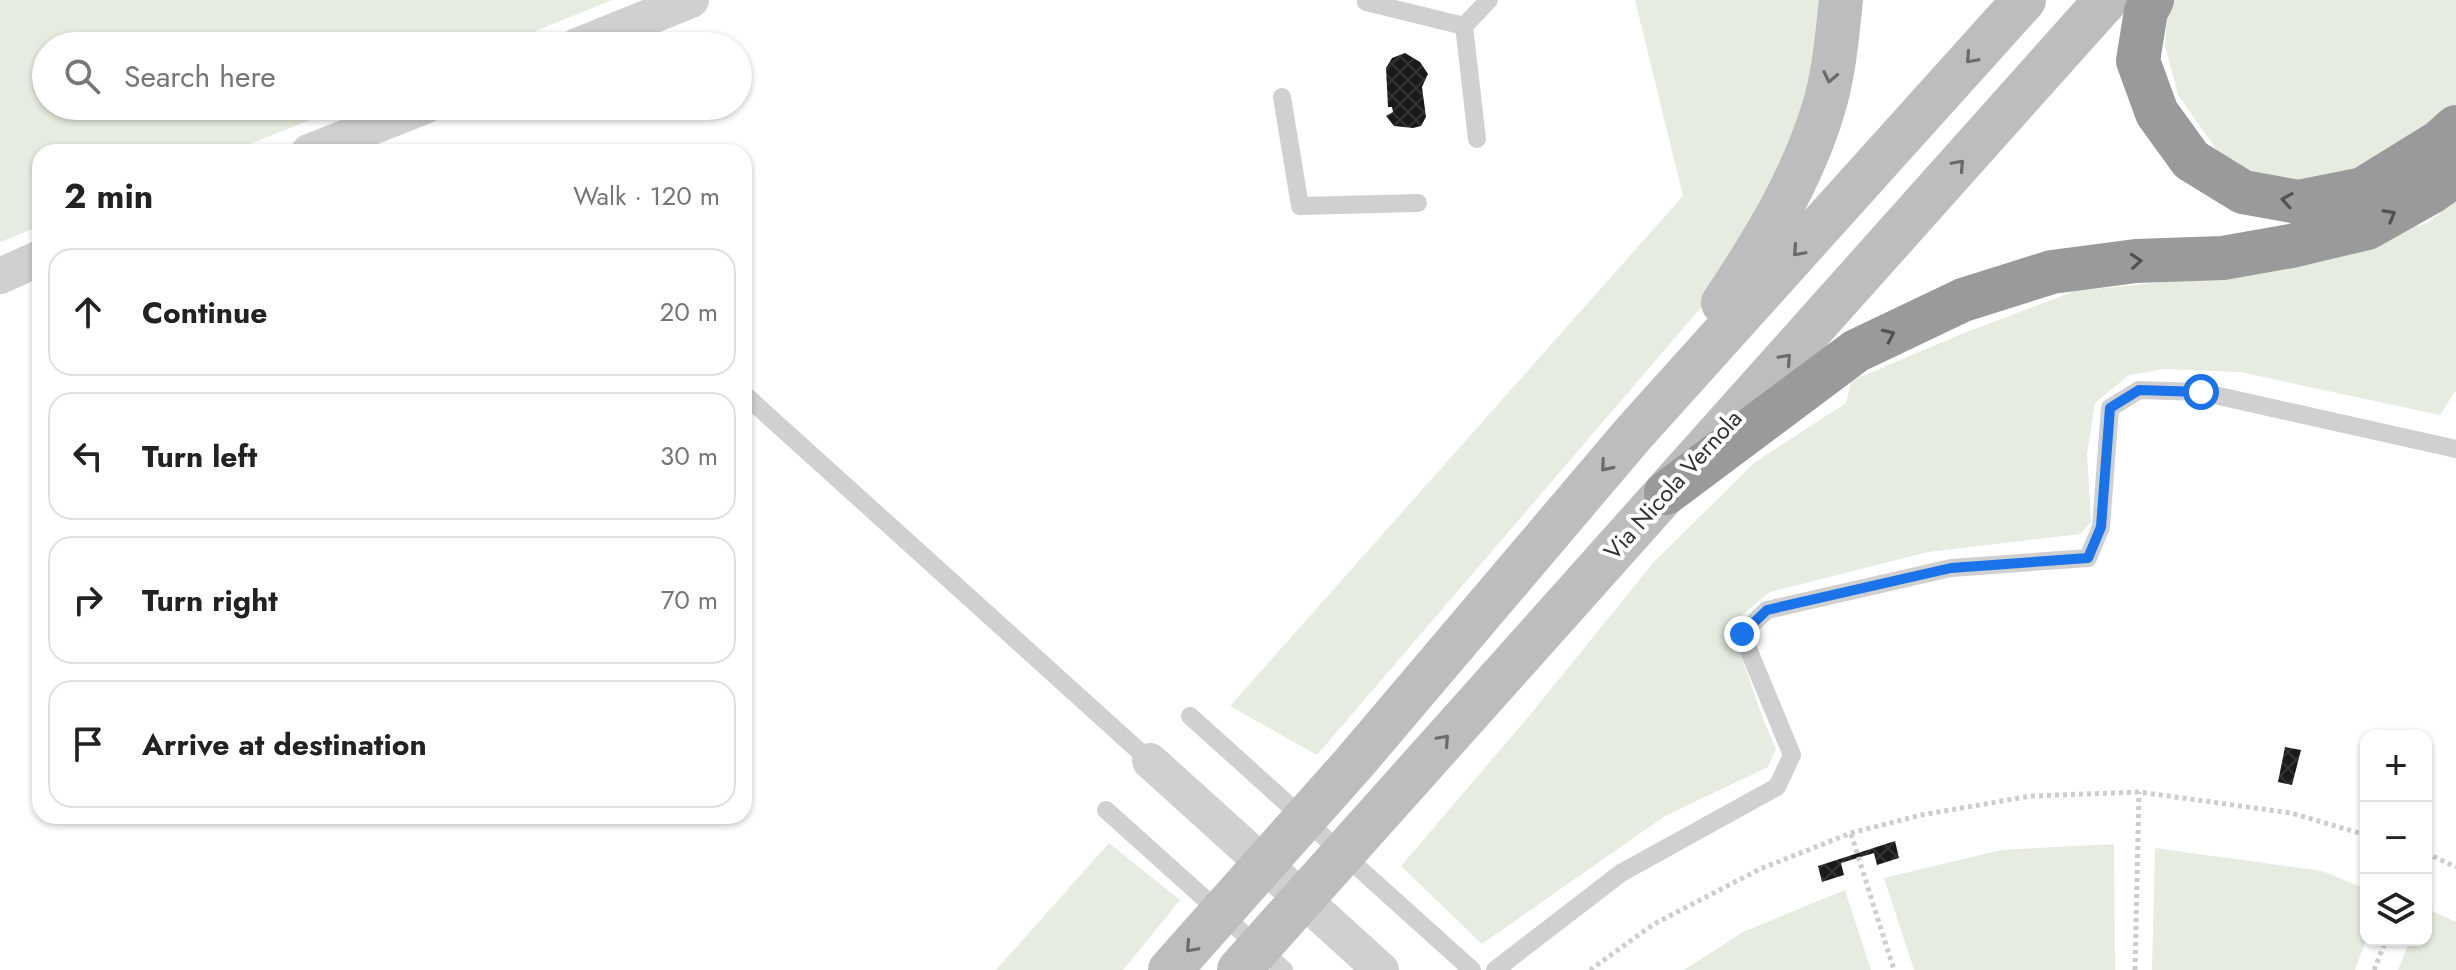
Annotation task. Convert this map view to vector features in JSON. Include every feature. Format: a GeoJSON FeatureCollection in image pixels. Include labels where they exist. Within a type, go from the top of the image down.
{"type":"FeatureCollection","features":[{"type":"Feature","properties":{"kind":"highway"},"geometry":{"type":"LineString","coordinates":[[2152,0],[2146,11],[2138,61],[2157,113],[2191,160],[2243,192],[2298,202],[2363,189],[2439,142],[2456,127]]}},
{"type":"Feature","properties":{"kind":"highway"},"geometry":{"type":"LineString","coordinates":[[1666,493],[1856,351],[1963,300],[2052,272],[2136,261],[2223,258],[2367,228],[2456,175]]}},
{"type":"Feature","properties":{"kind":"main road"},"geometry":{"type":"LineString","coordinates":[[1634,433],[1750,263],[1801,170],[1824,109],[1836,52],[1841,0]]}},
{"type":"Feature","properties":{"kind":"main road"},"geometry":{"type":"LineString","coordinates":[[1170,970],[1354,763],[1634,433],[2024,0]]}},
{"type":"Feature","properties":{"kind":"main road","name":"Via Nicola Vernola"},"geometry":{"type":"LineString","coordinates":[[1239,970],[2106,0]]}},
{"type":"Feature","properties":{"kind":"street"},"geometry":{"type":"LineString","coordinates":[[612,32],[691,0]]}},
{"type":"Feature","properties":{"kind":"street"},"geometry":{"type":"LineString","coordinates":[[329,144],[390,120]]}},
{"type":"Feature","properties":{"kind":"street"},"geometry":{"type":"LineString","coordinates":[[0,276],[32,262]]}},
{"type":"Feature","properties":{"kind":"street"},"geometry":{"type":"LineString","coordinates":[[1150,761],[1381,970]]}},
{"type":"Feature","properties":{"kind":"lane"},"geometry":{"type":"LineString","coordinates":[[1464,26],[1489,0]]}},
{"type":"Feature","properties":{"kind":"lane"},"geometry":{"type":"LineString","coordinates":[[1366,2],[1464,26]]}},
{"type":"Feature","properties":{"kind":"lane"},"geometry":{"type":"LineString","coordinates":[[1464,26],[1477,139]]}},
{"type":"Feature","properties":{"kind":"lane"},"geometry":{"type":"LineString","coordinates":[[1282,97],[1300,206],[1418,203]]}},
{"type":"Feature","properties":{"kind":"lane"},"geometry":{"type":"LineString","coordinates":[[1495,970],[1621,873],[1777,787],[1792,755],[1742,634],[1767,610],[1951,568],[2088,558],[2101,527],[2110,408],[2139,390],[2201,392],[2456,449]]}},
{"type":"Feature","properties":{"kind":"lane"},"geometry":{"type":"LineString","coordinates":[[752,401],[1150,761]]}},
{"type":"Feature","properties":{"kind":"lane"},"geometry":{"type":"LineString","coordinates":[[1190,716],[1472,970]]}},
{"type":"Feature","properties":{"kind":"lane"},"geometry":{"type":"LineString","coordinates":[[1106,810],[1284,970]]}},
{"type":"Feature","properties":{"kind":"path"},"geometry":{"type":"LineString","coordinates":[[2135,970],[2139,792]]}},
{"type":"Feature","properties":{"kind":"path"},"geometry":{"type":"LineString","coordinates":[[1590,970],[1654,924],[1760,869],[1851,833],[1921,815],[2031,796],[2139,792],[2291,813],[2360,833]]}},
{"type":"Feature","properties":{"kind":"path"},"geometry":{"type":"LineString","coordinates":[[1851,833],[1894,970]]}},
{"type":"Feature","properties":{"kind":"path"},"geometry":{"type":"LineString","coordinates":[[2432,856],[2456,867]]}},
{"type":"Feature","properties":{"kind":"path"},"geometry":{"type":"LineString","coordinates":[[2374,970],[2384,946]]}},
{"type":"Feature","properties":{"kind":"shaded area"},"geometry":{"type":"Polygon","coordinates":[[[0,0],[612,0],[533,32],[32,32],[32,120],[310,120],[249,144],[32,144],[32,229],[0,242],[0,0]]]}},
{"type":"Feature","properties":{"kind":"shaded area"},"geometry":{"type":"Polygon","coordinates":[[[1635,0],[1829,0],[1800,136],[1722,283],[1317,755],[1230,706],[1683,196],[1635,0]]]}},
{"type":"Feature","properties":{"kind":"shaded area"},"geometry":{"type":"Polygon","coordinates":[[[2173,0],[2456,0],[2456,108],[2351,192],[2272,188],[2228,166],[2178,95],[2165,45],[2168,8],[2173,0]]]}},
{"type":"Feature","properties":{"kind":"shaded area"},"geometry":{"type":"Polygon","coordinates":[[[2456,199],[2456,390],[2440,415],[2240,372],[2164,369],[2129,375],[2095,403],[2087,454],[2091,522],[2080,534],[1928,552],[1770,592],[1729,625],[1776,749],[1768,767],[1665,816],[1482,944],[1401,866],[1530,715],[1653,563],[1754,463],[1846,403],[1851,381],[1959,335],[2075,291],[2194,279],[2364,240],[2428,223],[2456,199]]]}},
{"type":"Feature","properties":{"kind":"shaded area"},"geometry":{"type":"Polygon","coordinates":[[[1109,843],[1180,900],[1123,970],[996,970],[1109,843]]]}},
{"type":"Feature","properties":{"kind":"shaded area"},"geometry":{"type":"Polygon","coordinates":[[[2114,844],[2115,970],[1914,970],[1884,878],[2001,850],[2114,844]]]}},
{"type":"Feature","properties":{"kind":"shaded area"},"geometry":{"type":"Polygon","coordinates":[[[2155,848],[2322,871],[2360,887],[2360,946],[2364,946],[2355,970],[2152,970],[2155,848]]]}},
{"type":"Feature","properties":{"kind":"shaded area"},"geometry":{"type":"Polygon","coordinates":[[[1845,890],[1871,970],[1684,970],[1743,932],[1845,890]]]}},
{"type":"Feature","properties":{"kind":"shaded area"},"geometry":{"type":"Polygon","coordinates":[[[2432,911],[2456,922],[2456,970],[2398,970],[2408,946],[2432,946],[2432,911]]]}},
{"type":"Feature","properties":{"kind":"building"},"geometry":{"type":"Polygon","coordinates":[[[1405,53],[1420,62],[1428,74],[1422,87],[1426,117],[1421,126],[1413,128],[1394,126],[1386,116],[1393,112],[1392,107],[1388,107],[1386,68],[1392,58],[1405,53]]]}},
{"type":"Feature","properties":{"kind":"building"},"geometry":{"type":"Polygon","coordinates":[[[2285,747],[2301,750],[2292,785],[2278,782],[2285,747]]]}},
{"type":"Feature","properties":{"kind":"building"},"geometry":{"type":"Polygon","coordinates":[[[1895,841],[1899,858],[1877,865],[1874,853],[1841,863],[1844,875],[1822,882],[1818,866],[1895,841]]]}},
{"type":"Feature","properties":{"kind":"route"},"geometry":{"type":"LineString","coordinates":[[1742,634],[1767,610],[1951,568],[2088,558],[2101,527],[2110,408],[2139,390],[2201,392]]}}]}
